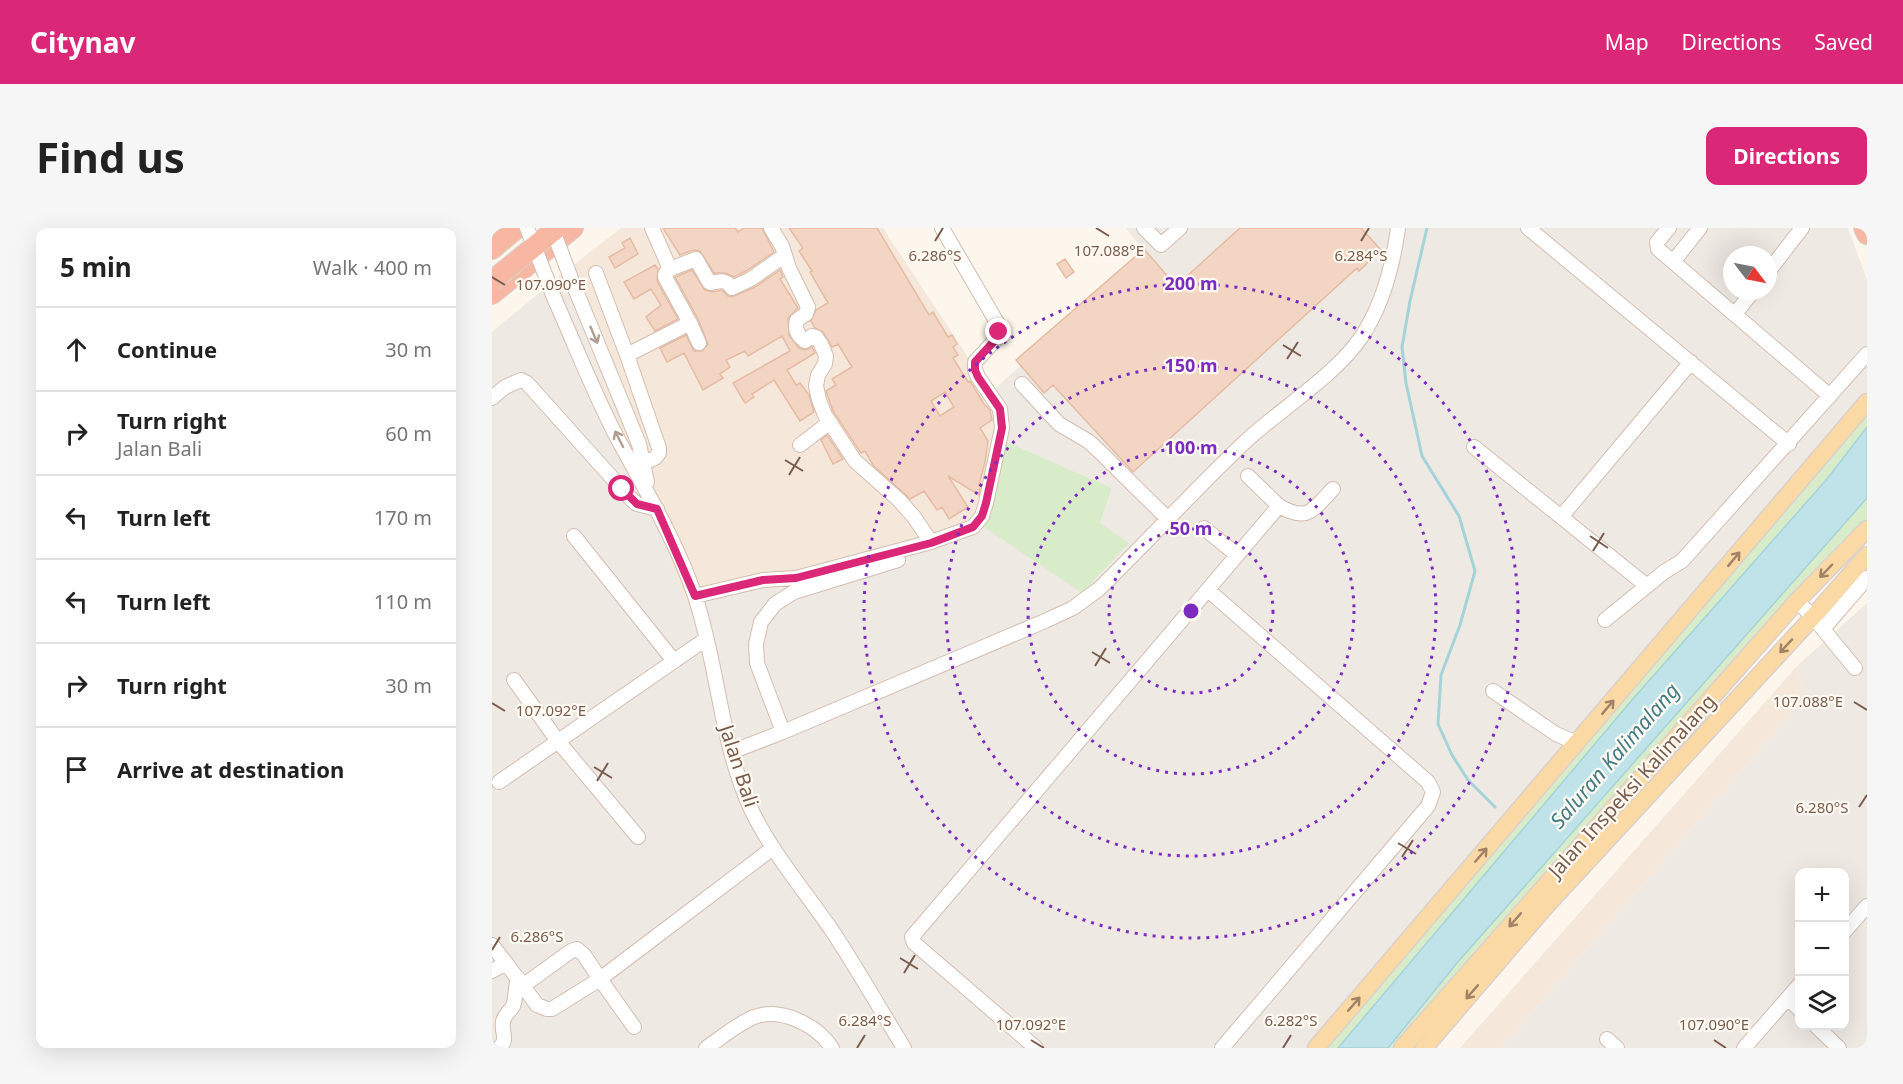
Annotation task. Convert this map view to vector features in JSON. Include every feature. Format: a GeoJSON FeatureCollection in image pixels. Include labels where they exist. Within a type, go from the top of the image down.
{"type":"FeatureCollection","features":[{"type":"Feature","properties":{"kind":"highway"},"geometry":{"type":"LineString","coordinates":[[492,249],[517,228]]}},
{"type":"Feature","properties":{"kind":"highway"},"geometry":{"type":"LineString","coordinates":[[492,264],[536,228]]}},
{"type":"Feature","properties":{"kind":"highway"},"geometry":{"type":"LineString","coordinates":[[492,280],[557,228]]}},
{"type":"Feature","properties":{"kind":"highway"},"geometry":{"type":"LineString","coordinates":[[492,294],[573,228]]}},
{"type":"Feature","properties":{"kind":"highway"},"geometry":{"type":"LineString","coordinates":[[1864,228],[1867,234]]}},
{"type":"Feature","properties":{"kind":"main road"},"geometry":{"type":"LineString","coordinates":[[1316,1048],[1867,402]]}},
{"type":"Feature","properties":{"kind":"main road","name":"Jalan Inspeksi Kalimalang"},"geometry":{"type":"LineString","coordinates":[[1424,1048],[1541,901],[1708,701],[1797,601],[1867,529]]}},
{"type":"Feature","properties":{"kind":"main road","name":"Jalan Inspeksi Kalimalang"},"geometry":{"type":"LineString","coordinates":[[1406,1047],[1541,901],[1722,714],[1818,623],[1867,555]]}},
{"type":"Feature","properties":{"kind":"main road"},"geometry":{"type":"LineString","coordinates":[[1708,701],[1722,714]]}},
{"type":"Feature","properties":{"kind":"street","name":"Jalan Bali"},"geometry":{"type":"LineString","coordinates":[[527,228],[555,300],[603,407],[621,444],[648,490],[695,596],[731,752],[751,809],[773,848],[833,932],[904,1048]]}},
{"type":"Feature","properties":{"kind":"street","name":"Jalan Bali"},"geometry":{"type":"LineString","coordinates":[[552,228],[639,444],[648,490]]}},
{"type":"Feature","properties":{"kind":"street"},"geometry":{"type":"LineString","coordinates":[[652,228],[670,269]]}},
{"type":"Feature","properties":{"kind":"street"},"geometry":{"type":"LineString","coordinates":[[771,228],[808,307],[806,314],[797,320],[798,335],[805,341],[812,336],[816,337],[826,356],[816,386],[819,400],[830,422],[855,461],[914,516],[931,543]]}},
{"type":"Feature","properties":{"kind":"street"},"geometry":{"type":"LineString","coordinates":[[695,596],[763,580],[796,578],[931,543],[965,531],[979,522],[990,490],[1002,428],[1000,409],[975,370],[975,362],[997,338],[999,326],[942,228]]}},
{"type":"Feature","properties":{"kind":"street"},"geometry":{"type":"LineString","coordinates":[[1144,228],[1161,245],[1180,228]]}},
{"type":"Feature","properties":{"kind":"street"},"geometry":{"type":"LineString","coordinates":[[731,752],[1073,608],[1099,589],[1248,440],[1343,358],[1362,336],[1376,311],[1389,273],[1398,228]]}},
{"type":"Feature","properties":{"kind":"street"},"geometry":{"type":"LineString","coordinates":[[1528,228],[1789,444]]}},
{"type":"Feature","properties":{"kind":"street"},"geometry":{"type":"LineString","coordinates":[[1669,228],[1657,242],[1658,249],[1830,396]]}},
{"type":"Feature","properties":{"kind":"street"},"geometry":{"type":"LineString","coordinates":[[1672,262],[1700,228]]}},
{"type":"Feature","properties":{"kind":"street"},"geometry":{"type":"LineString","coordinates":[[1777,260],[1799,232],[1784,228]]}},
{"type":"Feature","properties":{"kind":"street"},"geometry":{"type":"LineString","coordinates":[[699,344],[665,274],[670,269],[696,259],[709,282],[728,282],[732,288],[751,279],[785,255]]}},
{"type":"Feature","properties":{"kind":"street"},"geometry":{"type":"LineString","coordinates":[[596,273],[659,448],[659,453],[654,458],[643,463]]}},
{"type":"Feature","properties":{"kind":"street"},"geometry":{"type":"LineString","coordinates":[[1735,314],[1746,300]]}},
{"type":"Feature","properties":{"kind":"street"},"geometry":{"type":"LineString","coordinates":[[627,355],[690,323]]}},
{"type":"Feature","properties":{"kind":"street"},"geometry":{"type":"LineString","coordinates":[[1605,620],[1682,561],[1789,444],[1867,354]]}},
{"type":"Feature","properties":{"kind":"street"},"geometry":{"type":"LineString","coordinates":[[1561,517],[1690,363]]}},
{"type":"Feature","properties":{"kind":"street"},"geometry":{"type":"LineString","coordinates":[[492,398],[512,383],[521,380],[527,383],[631,499],[637,504],[657,509]]}},
{"type":"Feature","properties":{"kind":"street"},"geometry":{"type":"LineString","coordinates":[[1023,384],[1059,424],[1098,450],[1168,519]]}},
{"type":"Feature","properties":{"kind":"street"},"geometry":{"type":"LineString","coordinates":[[800,445],[830,422]]}},
{"type":"Feature","properties":{"kind":"street"},"geometry":{"type":"LineString","coordinates":[[1474,447],[1647,586]]}},
{"type":"Feature","properties":{"kind":"street"},"geometry":{"type":"LineString","coordinates":[[1248,476],[1279,506],[1298,515],[1305,514],[1333,489]]}},
{"type":"Feature","properties":{"kind":"street"},"geometry":{"type":"LineString","coordinates":[[1036,1048],[914,943],[912,937],[1279,506]]}},
{"type":"Feature","properties":{"kind":"street"},"geometry":{"type":"LineString","coordinates":[[1204,528],[1237,555]]}},
{"type":"Feature","properties":{"kind":"street"},"geometry":{"type":"LineString","coordinates":[[783,732],[757,663],[756,644],[761,622],[776,604],[794,592],[983,533]]}},
{"type":"Feature","properties":{"kind":"street"},"geometry":{"type":"LineString","coordinates":[[574,536],[674,661]]}},
{"type":"Feature","properties":{"kind":"street"},"geometry":{"type":"LineString","coordinates":[[1818,623],[1867,579]]}},
{"type":"Feature","properties":{"kind":"street"},"geometry":{"type":"LineString","coordinates":[[1208,590],[1428,782],[1434,792],[1428,806],[1222,1048]]}},
{"type":"Feature","properties":{"kind":"street"},"geometry":{"type":"LineString","coordinates":[[1797,601],[1855,668]]}},
{"type":"Feature","properties":{"kind":"street"},"geometry":{"type":"LineString","coordinates":[[499,782],[706,639]]}},
{"type":"Feature","properties":{"kind":"street"},"geometry":{"type":"LineString","coordinates":[[514,680],[557,740],[638,837]]}},
{"type":"Feature","properties":{"kind":"street"},"geometry":{"type":"LineString","coordinates":[[1493,691],[1556,734],[1577,743]]}},
{"type":"Feature","properties":{"kind":"street"},"geometry":{"type":"LineString","coordinates":[[492,945],[537,1005],[552,1009],[600,979],[773,848]]}},
{"type":"Feature","properties":{"kind":"street"},"geometry":{"type":"LineString","coordinates":[[1849,927],[1867,906]]}},
{"type":"Feature","properties":{"kind":"street"},"geometry":{"type":"LineString","coordinates":[[499,1048],[505,1037],[502,1028],[503,1019],[515,1000],[514,990],[521,982],[577,949],[585,955],[634,1027]]}},
{"type":"Feature","properties":{"kind":"street"},"geometry":{"type":"LineString","coordinates":[[492,971],[506,963]]}},
{"type":"Feature","properties":{"kind":"street"},"geometry":{"type":"LineString","coordinates":[[1744,1048],[1795,990]]}},
{"type":"Feature","properties":{"kind":"street"},"geometry":{"type":"LineString","coordinates":[[1788,998],[1795,1005]]}},
{"type":"Feature","properties":{"kind":"street"},"geometry":{"type":"LineString","coordinates":[[706,1048],[748,1020],[765,1015],[800,1021],[825,1038],[832,1048]]}},
{"type":"Feature","properties":{"kind":"street"},"geometry":{"type":"LineString","coordinates":[[1820,1030],[1839,1048]]}},
{"type":"Feature","properties":{"kind":"shaded area"},"geometry":{"type":"Polygon","coordinates":[[[621,228],[883,228],[991,392],[1009,413],[1007,442],[978,523],[777,579],[686,601],[562,274],[621,228]]]}},
{"type":"Feature","properties":{"kind":"shaded area"},"geometry":{"type":"Polygon","coordinates":[[[1126,228],[1848,228],[1867,280],[1867,397],[1313,1048],[492,1048],[492,332],[562,274],[686,601],[777,579],[978,523],[1100,523],[1112,488],[1007,442],[1009,413],[991,392],[1146,254],[1126,228]]]}},
{"type":"Feature","properties":{"kind":"shaded area"},"geometry":{"type":"Polygon","coordinates":[[[1867,603],[1867,1048],[1501,1048],[1804,699],[1797,666],[1867,603]]]}},
{"type":"Feature","properties":{"kind":"shaded area"},"geometry":{"type":"Polygon","coordinates":[[[1797,666],[1804,699],[1501,1048],[1460,1048],[1797,666]]]}},
{"type":"Feature","properties":{"kind":"green space"},"geometry":{"type":"Polygon","coordinates":[[[1867,402],[1867,427],[1827,479],[1632,700],[1338,1048],[1316,1048],[1867,402]]]}},
{"type":"Feature","properties":{"kind":"green space"},"geometry":{"type":"Polygon","coordinates":[[[1007,442],[1112,488],[1100,523],[1129,543],[1082,593],[978,523],[1007,442]]]}},
{"type":"Feature","properties":{"kind":"green space"},"geometry":{"type":"Polygon","coordinates":[[[1867,498],[1867,529],[1708,701],[1722,714],[1424,1048],[1388,1048],[1457,963],[1867,498]]]}},
{"type":"Feature","properties":{"kind":"water","name":"Saluran Kalimalang"},"geometry":{"type":"Polygon","coordinates":[[[1867,427],[1867,498],[1457,963],[1388,1048],[1338,1048],[1632,700],[1827,479],[1867,427]]]}},
{"type":"Feature","properties":{"kind":"building"},"geometry":{"type":"Polygon","coordinates":[[[663,228],[735,228],[738,232],[744,228],[762,228],[774,252],[734,277],[725,273],[714,273],[700,251],[693,250],[680,255],[663,228]]]}},
{"type":"Feature","properties":{"kind":"building"},"geometry":{"type":"Polygon","coordinates":[[[789,228],[877,228],[929,315],[933,312],[948,337],[952,335],[957,344],[953,347],[958,355],[953,358],[990,410],[992,420],[980,428],[988,441],[979,495],[948,476],[968,507],[949,519],[942,507],[937,510],[924,491],[910,499],[873,465],[865,451],[861,453],[833,411],[826,391],[836,385],[832,379],[852,367],[838,344],[832,347],[823,332],[815,328],[811,321],[816,310],[828,303],[799,251],[803,248],[789,228]],[[945,392],[931,401],[940,416],[954,407],[945,392]]]}},
{"type":"Feature","properties":{"kind":"building"},"geometry":{"type":"Polygon","coordinates":[[[1240,228],[1361,228],[1381,250],[1359,271],[1357,268],[1133,472],[1053,385],[1044,393],[1016,360],[1144,249],[1176,286],[1240,228]]]}},
{"type":"Feature","properties":{"kind":"building"},"geometry":{"type":"Polygon","coordinates":[[[630,238],[638,254],[615,268],[609,257],[625,248],[622,243],[630,238]]]}},
{"type":"Feature","properties":{"kind":"building"},"geometry":{"type":"Polygon","coordinates":[[[1065,259],[1074,272],[1066,278],[1057,264],[1065,259]]]}},
{"type":"Feature","properties":{"kind":"building"},"geometry":{"type":"Polygon","coordinates":[[[655,265],[658,269],[657,281],[678,319],[655,331],[646,317],[661,305],[651,289],[634,299],[624,282],[655,265]]]}},
{"type":"Feature","properties":{"kind":"building"},"geometry":{"type":"Polygon","coordinates":[[[692,270],[705,290],[712,292],[722,290],[732,297],[755,287],[780,270],[783,277],[780,279],[798,308],[788,318],[789,335],[799,348],[805,350],[812,347],[815,353],[787,370],[796,385],[800,383],[809,395],[814,412],[800,421],[774,380],[752,394],[754,397],[745,403],[733,383],[790,351],[782,336],[748,356],[745,351],[726,360],[730,367],[720,374],[723,378],[703,390],[684,353],[667,362],[660,348],[686,335],[694,351],[702,351],[708,344],[698,319],[675,277],[692,270]]]}},
{"type":"Feature","properties":{"kind":"building"},"geometry":{"type":"Polygon","coordinates":[[[827,435],[843,459],[833,464],[821,440],[827,435]]]}},
{"type":"Feature","properties":{"kind":"waterway"},"geometry":{"type":"LineString","coordinates":[[1427,228],[1402,347],[1406,383],[1422,456],[1459,516],[1475,571],[1460,625],[1441,675],[1438,724],[1452,755],[1468,780],[1495,807]]}},
{"type":"Feature","properties":{"kind":"route"},"geometry":{"type":"LineString","coordinates":[[622,489],[637,504],[657,509],[695,596],[763,580],[796,578],[931,543],[965,531],[979,522],[982,516],[1001,441],[1000,409],[975,370],[975,362],[997,338],[999,332]]}}]}
